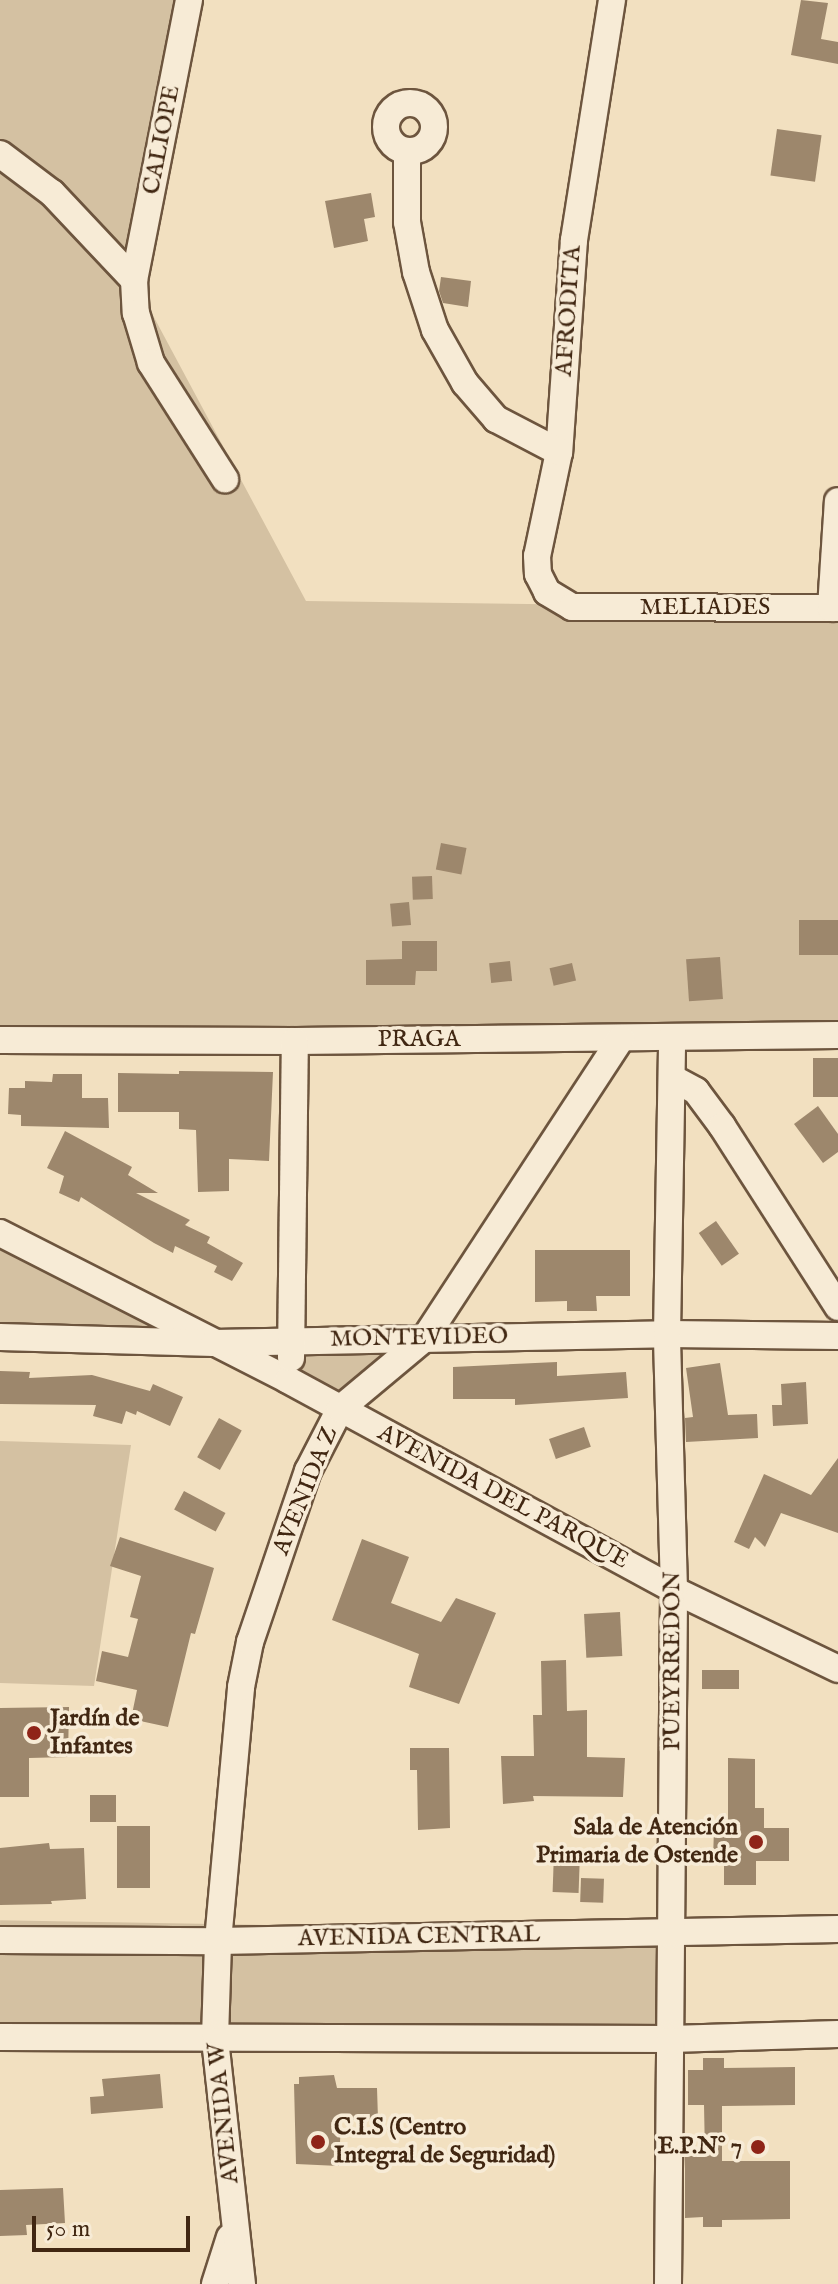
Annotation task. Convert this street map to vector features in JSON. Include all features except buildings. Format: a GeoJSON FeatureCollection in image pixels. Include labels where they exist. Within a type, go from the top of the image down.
{"type":"FeatureCollection","features":[{"type":"Feature","properties":{"kind":"street","name":"CALIOPE"},"geometry":{"type":"LineString","coordinates":[[189,0],[134,280],[136,313],[151,363],[225,479]]}},
{"type":"Feature","properties":{"kind":"street","name":"AFRODITA"},"geometry":{"type":"LineString","coordinates":[[572,607],[547,592],[538,574],[537,556],[559,452],[574,240],[612,0]]}},
{"type":"Feature","properties":{"kind":"street"},"geometry":{"type":"LineString","coordinates":[[407,151],[407,222],[416,272],[435,330],[465,383],[496,419],[559,452]]}},
{"type":"Feature","properties":{"kind":"street"},"geometry":{"type":"LineString","coordinates":[[0,154],[52,193],[134,280]]}},
{"type":"Feature","properties":{"kind":"street"},"geometry":{"type":"LineString","coordinates":[[834,608],[838,501]]}},
{"type":"Feature","properties":{"kind":"street","name":"MELIADES"},"geometry":{"type":"LineString","coordinates":[[572,607],[834,608]]}},
{"type":"Feature","properties":{"kind":"street","name":"PRAGA"},"geometry":{"type":"LineString","coordinates":[[0,1040],[295,1041],[838,1035]]}},
{"type":"Feature","properties":{"kind":"street","name":"PUEYRREDON"},"geometry":{"type":"LineString","coordinates":[[668,2284],[674,1590],[667,1334],[672,1037]]}},
{"type":"Feature","properties":{"kind":"street","name":"AVENIDA Z"},"geometry":{"type":"LineString","coordinates":[[218,1941],[241,1687],[250,1642],[308,1471],[340,1409],[425,1338],[621,1039]]}},
{"type":"Feature","properties":{"kind":"street"},"geometry":{"type":"LineString","coordinates":[[288,1380],[294,1340],[295,1041]]}},
{"type":"Feature","properties":{"kind":"street"},"geometry":{"type":"LineString","coordinates":[[672,1078],[696,1091],[722,1126],[838,1307]]}},
{"type":"Feature","properties":{"kind":"street","name":"AVENIDA DEL PARQUE"},"geometry":{"type":"LineString","coordinates":[[0,1233],[288,1380],[674,1590],[838,1669]]}},
{"type":"Feature","properties":{"kind":"street","name":"MONTEVIDEO"},"geometry":{"type":"LineString","coordinates":[[0,1337],[214,1343],[667,1334],[838,1336]]}},
{"type":"Feature","properties":{"kind":"street","name":"AVENIDA CENTRAL"},"geometry":{"type":"LineString","coordinates":[[0,1940],[218,1941],[838,1929]]}},
{"type":"Feature","properties":{"kind":"street","name":"AVENIDA W"},"geometry":{"type":"LineString","coordinates":[[218,1941],[215,2038],[242,2284]]}},
{"type":"Feature","properties":{"kind":"street"},"geometry":{"type":"LineString","coordinates":[[0,2037],[670,2039],[838,2034]]}},
{"type":"Feature","properties":{"kind":"street"},"geometry":{"type":"LineString","coordinates":[[215,2284],[226,2259],[234,2218]]}},
{"type":"Feature","properties":{"kind":"shaded area"},"geometry":{"type":"Polygon","coordinates":[[[0,0],[189,0],[134,280],[306,601],[838,608],[838,1035],[0,1040],[0,0]]]}},
{"type":"Feature","properties":{"kind":"shaded area"},"geometry":{"type":"Polygon","coordinates":[[[0,1233],[214,1343],[0,1337],[0,1233]]]}},
{"type":"Feature","properties":{"kind":"shaded area"},"geometry":{"type":"Polygon","coordinates":[[[425,1338],[340,1409],[214,1343],[425,1338]]]}},
{"type":"Feature","properties":{"kind":"shaded area"},"geometry":{"type":"Polygon","coordinates":[[[0,1441],[131,1445],[94,1686],[0,1683],[0,1441]]]}},
{"type":"Feature","properties":{"kind":"shaded area"},"geometry":{"type":"Polygon","coordinates":[[[0,1920],[671,1932],[669,2039],[0,2027],[0,1920]]]}},
{"type":"Feature","properties":{"kind":"place","name":"Jardín de Infantes"},"geometry":{"type":"Point","coordinates":[34,1733]}},
{"type":"Feature","properties":{"kind":"place","name":"Sala de Atención Primaria de Ostende"},"geometry":{"type":"Point","coordinates":[756,1842]}},
{"type":"Feature","properties":{"kind":"place","name":"C.I.S (Centro Integral de Seguridad)"},"geometry":{"type":"Point","coordinates":[318,2142]}},
{"type":"Feature","properties":{"kind":"place","name":"E.P.N° 7"},"geometry":{"type":"Point","coordinates":[758,2147]}}]}
